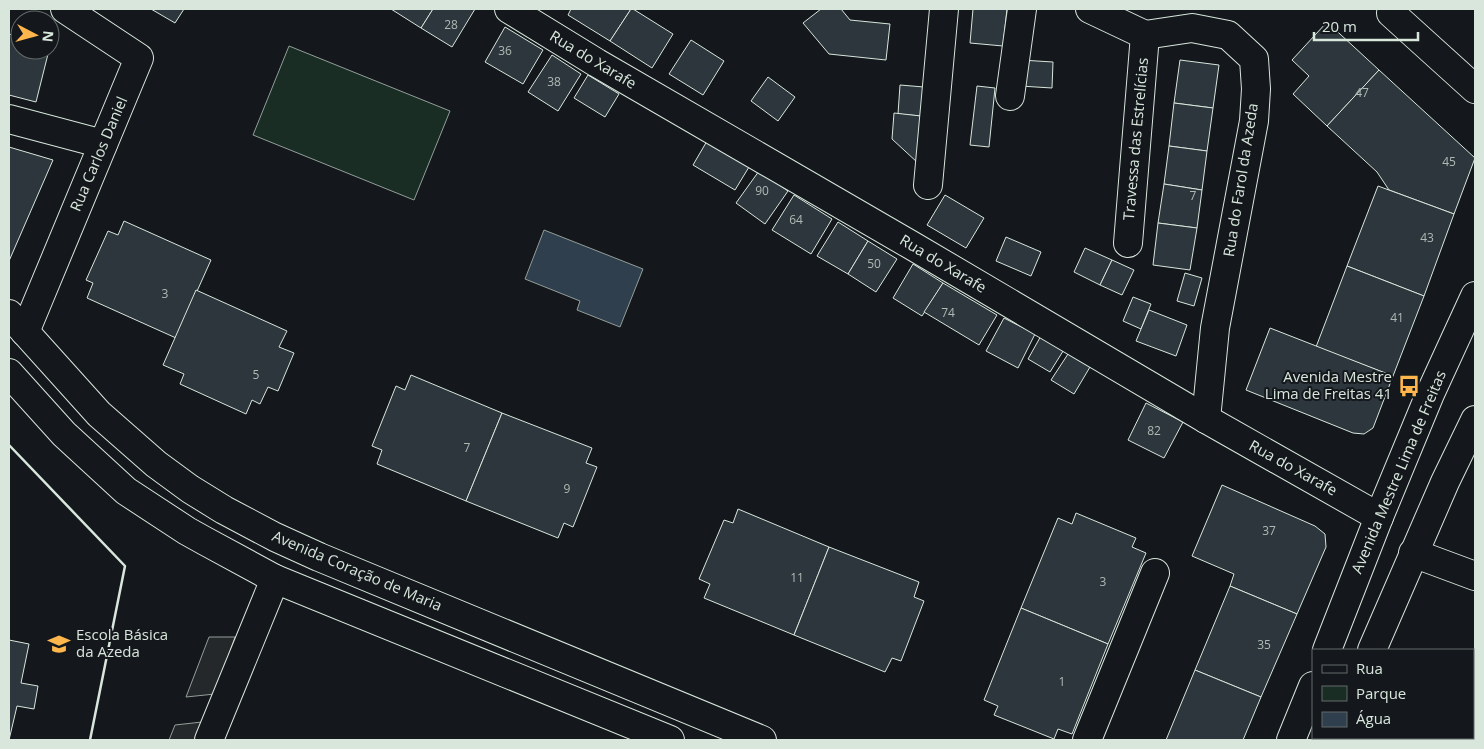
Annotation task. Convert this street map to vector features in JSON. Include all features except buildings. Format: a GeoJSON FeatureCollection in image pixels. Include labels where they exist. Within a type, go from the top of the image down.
{"type":"FeatureCollection","features":[{"type":"Feature","properties":{"kind":"street","name":"Rua Carlos Daniel"},"geometry":{"type":"LineString","coordinates":[[17,323],[103,144],[139,58],[64,9]]}},
{"type":"Feature","properties":{"kind":"street","name":"Rua do Xarafe"},"geometry":{"type":"LineString","coordinates":[[509,9],[597,63],[903,240],[1206,420],[1379,517]]}},
{"type":"Feature","properties":{"kind":"street"},"geometry":{"type":"LineString","coordinates":[[928,185],[944,9]]}},
{"type":"Feature","properties":{"kind":"street"},"geometry":{"type":"LineString","coordinates":[[1010,96],[1022,9]]}},
{"type":"Feature","properties":{"kind":"street"},"geometry":{"type":"LineString","coordinates":[[1090,9],[1145,35]]}},
{"type":"Feature","properties":{"kind":"street"},"geometry":{"type":"LineString","coordinates":[[1391,13],[1475,90]]}},
{"type":"Feature","properties":{"kind":"street","name":"Rua do Farol da Azeda"},"geometry":{"type":"LineString","coordinates":[[1145,35],[1192,28],[1228,36],[1254,59],[1256,89],[1254,121],[1215,328],[1206,420]]}},
{"type":"Feature","properties":{"kind":"street","name":"Travessa das Estrelícias"},"geometry":{"type":"LineString","coordinates":[[1128,243],[1145,35]]}},
{"type":"Feature","properties":{"kind":"street"},"geometry":{"type":"LineString","coordinates":[[9,119],[103,144]]}},
{"type":"Feature","properties":{"kind":"street","name":"Avenida Mestre Lima de Freitas"},"geometry":{"type":"LineString","coordinates":[[1327,649],[1430,394],[1475,296]]}},
{"type":"Feature","properties":{"kind":"street","name":"Avenida Coração de Maria"},"geometry":{"type":"LineString","coordinates":[[17,323],[99,414],[156,464],[190,489],[224,510],[319,556],[762,740]]}},
{"type":"Feature","properties":{"kind":"street"},"geometry":{"type":"LineString","coordinates":[[9,372],[64,434],[126,490],[187,531],[275,579],[670,740]]}},
{"type":"Feature","properties":{"kind":"street"},"geometry":{"type":"LineString","coordinates":[[1372,649],[1413,553],[1475,420]]}},
{"type":"Feature","properties":{"kind":"street"},"geometry":{"type":"LineString","coordinates":[[1413,553],[1475,576]]}},
{"type":"Feature","properties":{"kind":"street"},"geometry":{"type":"LineString","coordinates":[[1086,740],[1155,573]]}},
{"type":"Feature","properties":{"kind":"street"},"geometry":{"type":"LineString","coordinates":[[209,740],[275,579]]}},
{"type":"Feature","properties":{"kind":"street"},"geometry":{"type":"LineString","coordinates":[[1291,740],[1312,688]]}},
{"type":"Feature","properties":{"kind":"green space"},"geometry":{"type":"Polygon","coordinates":[[[289,46],[450,111],[414,200],[253,135],[289,46]]]}},
{"type":"Feature","properties":{"kind":"shaded area"},"geometry":{"type":"Polygon","coordinates":[[[209,637],[235,637],[215,694],[186,697],[209,637]]]}},
{"type":"Feature","properties":{"kind":"shaded area"},"geometry":{"type":"Polygon","coordinates":[[[202,722],[195,740],[169,740],[175,725],[202,722]]]}},
{"type":"Feature","properties":{"kind":"water"},"geometry":{"type":"Polygon","coordinates":[[[544,230],[643,269],[620,327],[577,310],[580,301],[525,279],[544,230]]]}},
{"type":"Feature","properties":{"kind":"wall"},"geometry":{"type":"LineString","coordinates":[[9,445],[125,566],[90,740]]}},
{"type":"Feature","properties":{"kind":"place","name":"Avenida Mestre Lima de Freitas 41"},"geometry":{"type":"Point","coordinates":[1409,386]}},
{"type":"Feature","properties":{"kind":"place","name":"Escola Básica da Azeda"},"geometry":{"type":"Point","coordinates":[59,644]}}]}
